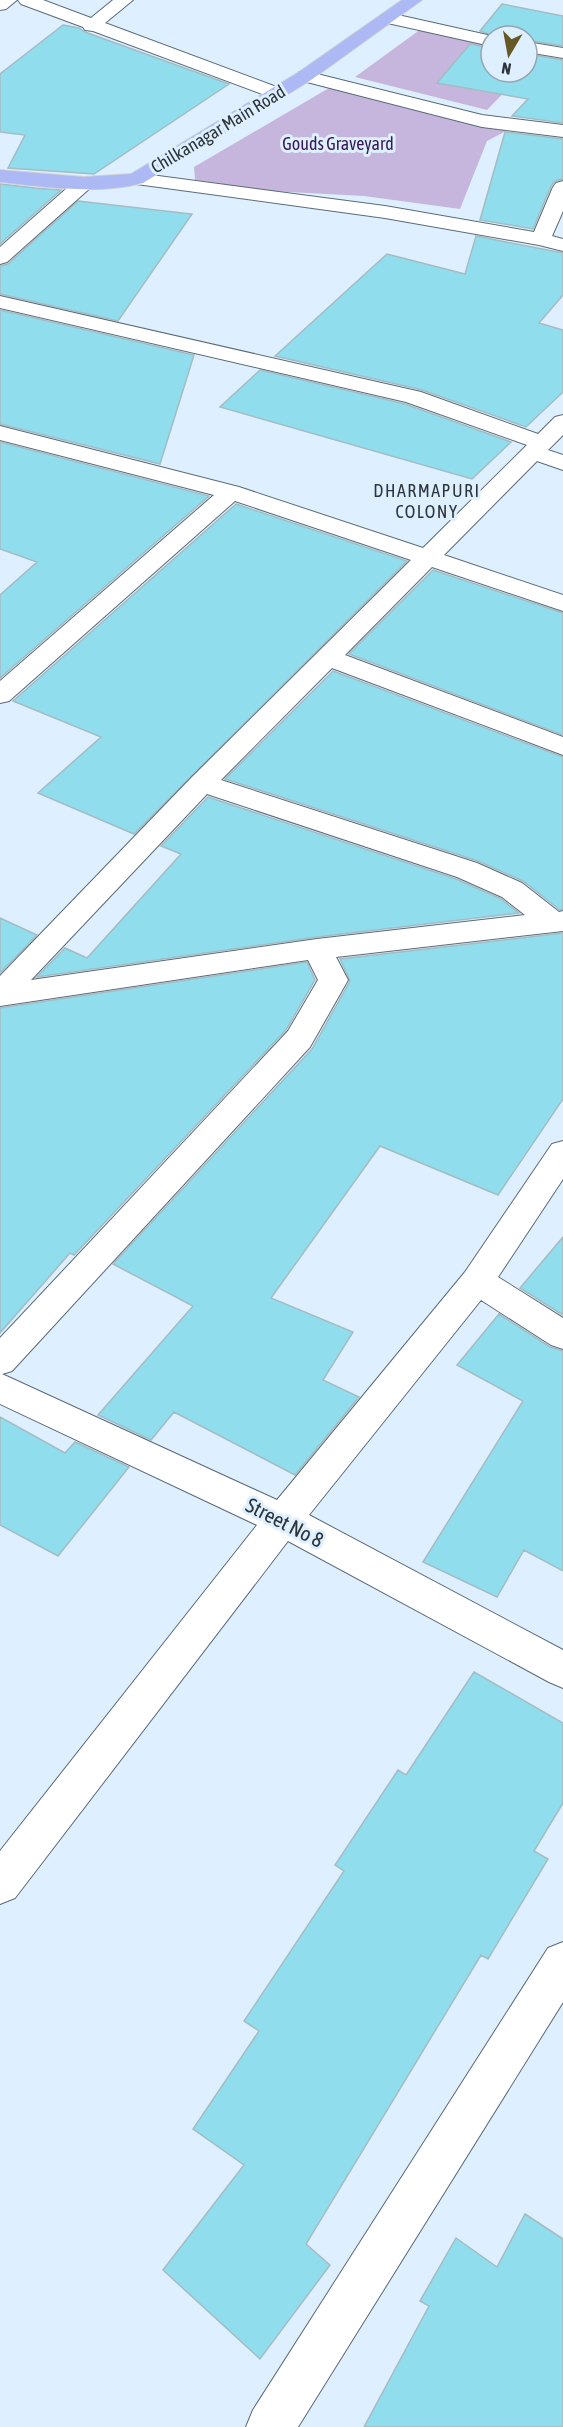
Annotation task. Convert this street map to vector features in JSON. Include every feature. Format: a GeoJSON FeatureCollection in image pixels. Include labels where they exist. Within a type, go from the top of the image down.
{"type":"FeatureCollection","features":[{"type":"Feature","properties":{"kind":"main road","name":"Chilkanagar Main Road"},"geometry":{"type":"LineString","coordinates":[[0,176],[82,185],[110,184],[136,179],[305,76],[413,0]]}},
{"type":"Feature","properties":{"kind":"street"},"geometry":{"type":"LineString","coordinates":[[0,5],[8,0]]}},
{"type":"Feature","properties":{"kind":"street"},"geometry":{"type":"LineString","coordinates":[[27,0],[91,26],[276,93]]}},
{"type":"Feature","properties":{"kind":"street"},"geometry":{"type":"LineString","coordinates":[[91,26],[124,0]]}},
{"type":"Feature","properties":{"kind":"street"},"geometry":{"type":"LineString","coordinates":[[389,18],[479,38]]}},
{"type":"Feature","properties":{"kind":"street"},"geometry":{"type":"LineString","coordinates":[[539,49],[563,53]]}},
{"type":"Feature","properties":{"kind":"street"},"geometry":{"type":"LineString","coordinates":[[305,76],[482,121],[563,131]]}},
{"type":"Feature","properties":{"kind":"street"},"geometry":{"type":"LineString","coordinates":[[136,179],[386,212],[541,239],[563,246]]}},
{"type":"Feature","properties":{"kind":"street"},"geometry":{"type":"LineString","coordinates":[[0,258],[82,185]]}},
{"type":"Feature","properties":{"kind":"street"},"geometry":{"type":"LineString","coordinates":[[541,239],[563,187]]}},
{"type":"Feature","properties":{"kind":"street"},"geometry":{"type":"LineString","coordinates":[[0,302],[413,397],[537,448],[563,463]]}},
{"type":"Feature","properties":{"kind":"street"},"geometry":{"type":"LineString","coordinates":[[0,994],[326,657],[563,422]]}},
{"type":"Feature","properties":{"kind":"street"},"geometry":{"type":"LineString","coordinates":[[0,433],[231,492],[563,603]]}},
{"type":"Feature","properties":{"kind":"street"},"geometry":{"type":"LineString","coordinates":[[0,695],[231,492]]}},
{"type":"Feature","properties":{"kind":"street"},"geometry":{"type":"LineString","coordinates":[[326,657],[563,747]]}},
{"type":"Feature","properties":{"kind":"street"},"geometry":{"type":"LineString","coordinates":[[202,783],[467,870],[513,890],[558,921]]}},
{"type":"Feature","properties":{"kind":"street"},"geometry":{"type":"LineString","coordinates":[[0,994],[317,949],[558,921]]}},
{"type":"Feature","properties":{"kind":"street"},"geometry":{"type":"LineString","coordinates":[[0,1360],[299,1039],[333,980],[317,949]]}},
{"type":"Feature","properties":{"kind":"street"},"geometry":{"type":"LineString","coordinates":[[0,1884],[283,1520],[477,1281],[563,1153]]}},
{"type":"Feature","properties":{"kind":"street"},"geometry":{"type":"LineString","coordinates":[[477,1281],[563,1335]]}},
{"type":"Feature","properties":{"kind":"street","name":"Street No 8"},"geometry":{"type":"LineString","coordinates":[[0,1388],[283,1520],[563,1670]]}},
{"type":"Feature","properties":{"kind":"street"},"geometry":{"type":"LineString","coordinates":[[270,2427],[563,1963]]}},
{"type":"Feature","properties":{"kind":"green space","name":"Gouds Graveyard"},"geometry":{"type":"Polygon","coordinates":[[[421,29],[479,41],[479,84],[512,84],[487,110],[355,77],[421,29]]]}},
{"type":"Feature","properties":{"kind":"green space","name":"Gouds Graveyard"},"geometry":{"type":"Polygon","coordinates":[[[329,88],[508,130],[487,141],[460,209],[364,196],[269,191],[195,180],[194,167],[329,88]]]}},
{"type":"Feature","properties":{"kind":"building"},"geometry":{"type":"Polygon","coordinates":[[[502,4],[563,16],[563,46],[539,42],[539,24],[486,24],[502,4]]]}},
{"type":"Feature","properties":{"kind":"building"},"geometry":{"type":"Polygon","coordinates":[[[63,25],[79,28],[229,84],[94,174],[8,168],[25,135],[0,132],[0,74],[63,25]]]}},
{"type":"Feature","properties":{"kind":"building"},"geometry":{"type":"Polygon","coordinates":[[[470,44],[479,46],[479,84],[539,84],[539,56],[563,60],[563,123],[512,116],[528,99],[437,83],[470,44]]]}},
{"type":"Feature","properties":{"kind":"building"},"geometry":{"type":"Polygon","coordinates":[[[505,132],[563,139],[563,179],[555,181],[551,186],[533,229],[480,220],[505,132]]]}},
{"type":"Feature","properties":{"kind":"building"},"geometry":{"type":"Polygon","coordinates":[[[0,184],[35,188],[61,190],[0,244],[0,184]]]}},
{"type":"Feature","properties":{"kind":"building"},"geometry":{"type":"Polygon","coordinates":[[[78,201],[192,214],[118,321],[0,294],[0,266],[8,264],[78,201]]]}},
{"type":"Feature","properties":{"kind":"building"},"geometry":{"type":"Polygon","coordinates":[[[476,236],[563,253],[563,295],[539,323],[563,330],[563,392],[526,427],[422,390],[275,356],[387,254],[465,274],[476,236]]]}},
{"type":"Feature","properties":{"kind":"building"},"geometry":{"type":"Polygon","coordinates":[[[0,310],[194,355],[160,464],[0,424],[0,310]]]}},
{"type":"Feature","properties":{"kind":"building"},"geometry":{"type":"Polygon","coordinates":[[[260,370],[405,404],[511,442],[472,479],[220,407],[260,370]]]}},
{"type":"Feature","properties":{"kind":"building"},"geometry":{"type":"Polygon","coordinates":[[[0,442],[209,496],[0,678],[0,595],[37,562],[0,549],[0,442]]]}},
{"type":"Feature","properties":{"kind":"building"},"geometry":{"type":"Polygon","coordinates":[[[236,504],[407,561],[134,834],[38,793],[101,737],[13,701],[236,504]]]}},
{"type":"Feature","properties":{"kind":"building"},"geometry":{"type":"Polygon","coordinates":[[[433,570],[563,613],[563,735],[349,654],[433,570]]]}},
{"type":"Feature","properties":{"kind":"building"},"geometry":{"type":"Polygon","coordinates":[[[333,671],[563,757],[563,909],[560,910],[523,881],[478,861],[225,779],[333,671]]]}},
{"type":"Feature","properties":{"kind":"building"},"geometry":{"type":"Polygon","coordinates":[[[208,797],[456,879],[501,899],[519,913],[317,937],[37,977],[65,948],[87,958],[181,854],[161,846],[208,797]]]}},
{"type":"Feature","properties":{"kind":"building"},"geometry":{"type":"Polygon","coordinates":[[[0,918],[37,935],[0,973],[0,918]]]}},
{"type":"Feature","properties":{"kind":"building"},"geometry":{"type":"Polygon","coordinates":[[[563,933],[563,1099],[498,1195],[380,1146],[271,1298],[353,1332],[323,1380],[359,1397],[295,1475],[174,1412],[151,1440],[98,1415],[193,1306],[113,1264],[312,1049],[350,981],[340,959],[563,933]]]}},
{"type":"Feature","properties":{"kind":"building"},"geometry":{"type":"Polygon","coordinates":[[[307,962],[315,980],[286,1030],[74,1255],[70,1253],[0,1333],[0,1008],[307,962]]]}},
{"type":"Feature","properties":{"kind":"building"},"geometry":{"type":"Polygon","coordinates":[[[563,1237],[563,1315],[520,1288],[563,1237]]]}},
{"type":"Feature","properties":{"kind":"building"},"geometry":{"type":"Polygon","coordinates":[[[499,1314],[550,1347],[563,1351],[563,1571],[524,1550],[497,1597],[423,1562],[523,1401],[457,1365],[499,1314]]]}},
{"type":"Feature","properties":{"kind":"building"},"geometry":{"type":"Polygon","coordinates":[[[0,1417],[65,1453],[75,1442],[129,1467],[58,1556],[0,1525],[0,1417]]]}},
{"type":"Feature","properties":{"kind":"building"},"geometry":{"type":"Polygon","coordinates":[[[474,1672],[563,1723],[563,1803],[534,1851],[548,1859],[488,1959],[481,1955],[306,2244],[330,2265],[260,2359],[163,2270],[244,2165],[193,2129],[259,2031],[244,2021],[344,1871],[335,1865],[398,1770],[406,1775],[474,1672]]]}},
{"type":"Feature","properties":{"kind":"building"},"geometry":{"type":"Polygon","coordinates":[[[525,2214],[563,2239],[563,2427],[364,2427],[429,2306],[420,2301],[456,2238],[497,2267],[525,2214]]]}},
{"type":"Feature","properties":{"kind":"district","name":"DHARMAPURI COLONY"},"geometry":{"type":"Point","coordinates":[427,500]}}]}
